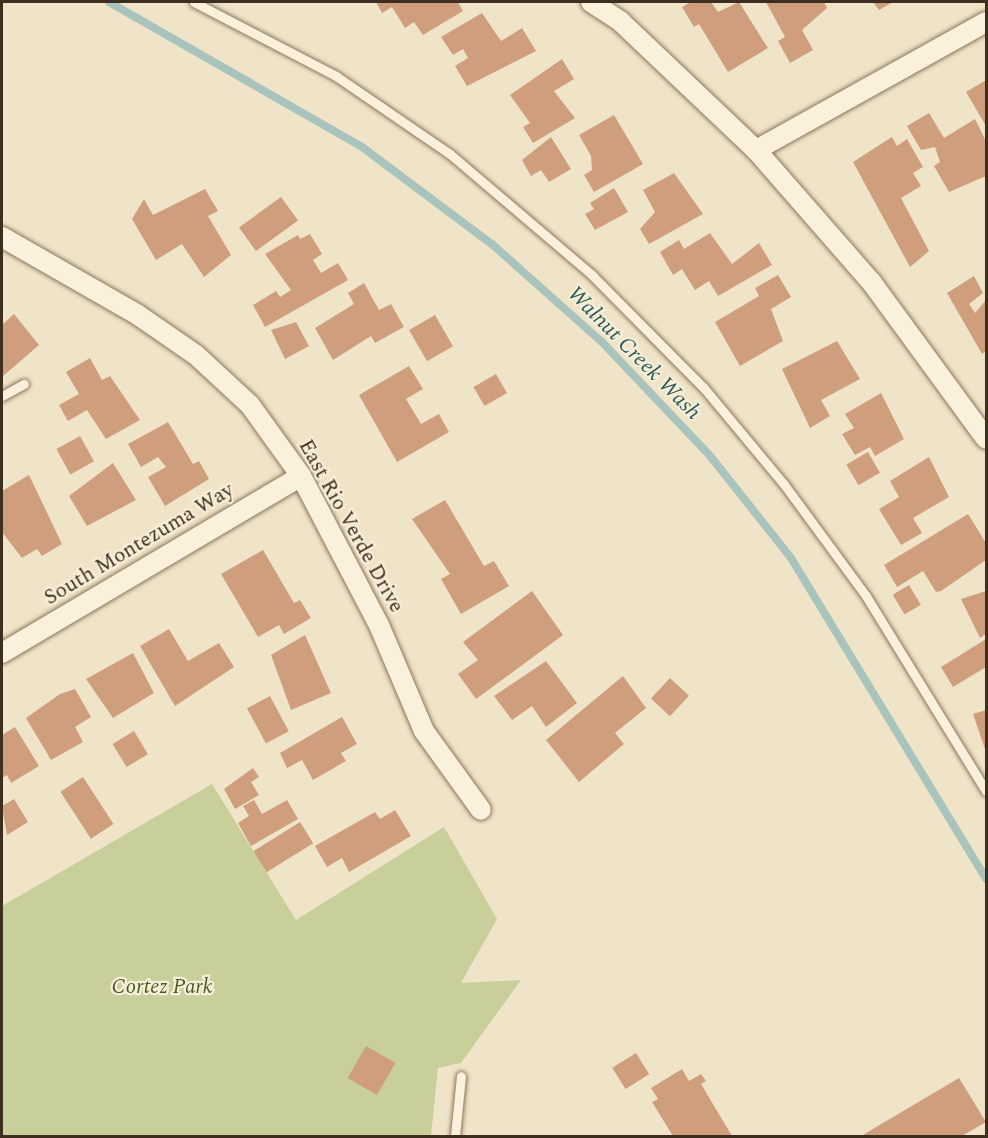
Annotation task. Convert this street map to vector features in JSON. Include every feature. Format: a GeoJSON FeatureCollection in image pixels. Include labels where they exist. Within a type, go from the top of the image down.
{"type":"FeatureCollection","features":[{"type":"Feature","properties":{"kind":"street"},"geometry":{"type":"LineString","coordinates":[[591,2],[620,21],[756,150],[872,283],[985,433]]}},
{"type":"Feature","properties":{"kind":"street"},"geometry":{"type":"LineString","coordinates":[[756,150],[987,22]]}},
{"type":"Feature","properties":{"kind":"street","name":"East Rio Verde Drive"},"geometry":{"type":"LineString","coordinates":[[2,237],[138,315],[196,356],[250,405],[301,476],[380,625],[424,731],[481,810]]}},
{"type":"Feature","properties":{"kind":"street","name":"South Montezuma Way"},"geometry":{"type":"LineString","coordinates":[[2,653],[301,476]]}},
{"type":"Feature","properties":{"kind":"lane"},"geometry":{"type":"LineString","coordinates":[[194,2],[336,76],[450,154],[592,275],[704,388],[783,483],[866,596],[987,790]]}},
{"type":"Feature","properties":{"kind":"lane"},"geometry":{"type":"LineString","coordinates":[[2,396],[24,384]]}},
{"type":"Feature","properties":{"kind":"lane"},"geometry":{"type":"LineString","coordinates":[[455,1137],[461,1076]]}},
{"type":"Feature","properties":{"kind":"green space","name":"Cortez Park"},"geometry":{"type":"Polygon","coordinates":[[[212,784],[296,920],[444,827],[497,919],[461,983],[521,980],[461,1063],[438,1068],[431,1136],[2,1136],[2,906],[212,784]]]}},
{"type":"Feature","properties":{"kind":"building"},"geometry":{"type":"Polygon","coordinates":[[[376,2],[458,2],[463,11],[423,35],[414,22],[405,28],[392,7],[382,13],[376,2]]]}},
{"type":"Feature","properties":{"kind":"building"},"geometry":{"type":"Polygon","coordinates":[[[691,2],[711,2],[718,12],[739,2],[768,48],[728,72],[699,24],[694,27],[682,7],[691,2]]]}},
{"type":"Feature","properties":{"kind":"building"},"geometry":{"type":"Polygon","coordinates":[[[766,2],[824,2],[827,8],[802,30],[813,50],[790,63],[778,41],[785,37],[766,2]]]}},
{"type":"Feature","properties":{"kind":"building"},"geometry":{"type":"Polygon","coordinates":[[[873,2],[893,2],[879,10],[873,2]]]}},
{"type":"Feature","properties":{"kind":"building"},"geometry":{"type":"Polygon","coordinates":[[[482,13],[501,41],[522,28],[536,51],[467,86],[455,66],[468,58],[463,49],[453,55],[441,37],[482,13]]]}},
{"type":"Feature","properties":{"kind":"building"},"geometry":{"type":"Polygon","coordinates":[[[562,59],[574,79],[554,91],[575,118],[533,143],[523,127],[530,123],[510,95],[562,59]]]}},
{"type":"Feature","properties":{"kind":"building"},"geometry":{"type":"Polygon","coordinates":[[[986,80],[986,126],[966,92],[986,80]]]}},
{"type":"Feature","properties":{"kind":"building"},"geometry":{"type":"Polygon","coordinates":[[[929,113],[944,138],[975,119],[986,141],[986,176],[949,192],[934,166],[940,162],[935,147],[921,150],[907,126],[929,113]]]}},
{"type":"Feature","properties":{"kind":"building"},"geometry":{"type":"Polygon","coordinates":[[[614,115],[643,164],[594,192],[584,175],[592,170],[591,156],[579,135],[614,115]]]}},
{"type":"Feature","properties":{"kind":"building"},"geometry":{"type":"Polygon","coordinates":[[[551,137],[571,169],[549,182],[541,170],[531,176],[522,160],[551,137]]]}},
{"type":"Feature","properties":{"kind":"building"},"geometry":{"type":"Polygon","coordinates":[[[892,137],[897,146],[907,139],[923,167],[913,173],[921,186],[901,198],[929,251],[910,267],[853,162],[892,137]]]}},
{"type":"Feature","properties":{"kind":"building"},"geometry":{"type":"Polygon","coordinates":[[[674,173],[703,214],[649,244],[640,229],[655,212],[643,190],[674,173]]]}},
{"type":"Feature","properties":{"kind":"building"},"geometry":{"type":"Polygon","coordinates":[[[614,188],[628,212],[595,230],[585,214],[594,209],[590,203],[614,188]]]}},
{"type":"Feature","properties":{"kind":"building"},"geometry":{"type":"Polygon","coordinates":[[[205,189],[218,211],[208,216],[231,255],[204,277],[182,244],[156,260],[132,219],[144,199],[153,215],[205,189]]]}},
{"type":"Feature","properties":{"kind":"building"},"geometry":{"type":"Polygon","coordinates":[[[281,197],[298,220],[256,251],[239,228],[281,197]]]}},
{"type":"Feature","properties":{"kind":"building"},"geometry":{"type":"Polygon","coordinates":[[[710,233],[732,264],[759,243],[772,265],[718,296],[709,281],[695,290],[682,269],[673,275],[660,252],[679,240],[684,249],[710,233]]]}},
{"type":"Feature","properties":{"kind":"building"},"geometry":{"type":"Polygon","coordinates":[[[310,234],[322,254],[313,260],[321,273],[338,263],[348,280],[265,327],[253,305],[276,291],[280,297],[291,290],[265,254],[298,235],[300,239],[310,234]]]}},
{"type":"Feature","properties":{"kind":"building"},"geometry":{"type":"Polygon","coordinates":[[[778,275],[791,297],[771,309],[783,341],[740,366],[715,322],[759,296],[755,288],[778,275]]]}},
{"type":"Feature","properties":{"kind":"building"},"geometry":{"type":"Polygon","coordinates":[[[974,276],[983,293],[969,304],[975,313],[986,300],[986,351],[982,354],[947,293],[974,276]]]}},
{"type":"Feature","properties":{"kind":"building"},"geometry":{"type":"Polygon","coordinates":[[[364,283],[379,310],[391,304],[404,327],[375,343],[371,336],[333,360],[315,328],[354,304],[348,293],[364,283]]]}},
{"type":"Feature","properties":{"kind":"building"},"geometry":{"type":"Polygon","coordinates":[[[14,314],[39,345],[2,377],[2,325],[14,314]]]}},
{"type":"Feature","properties":{"kind":"building"},"geometry":{"type":"Polygon","coordinates":[[[435,315],[453,346],[427,361],[409,330],[435,315]]]}},
{"type":"Feature","properties":{"kind":"building"},"geometry":{"type":"Polygon","coordinates":[[[296,322],[309,346],[285,359],[271,330],[296,322]]]}},
{"type":"Feature","properties":{"kind":"building"},"geometry":{"type":"Polygon","coordinates":[[[837,341],[860,379],[821,400],[830,416],[810,428],[782,369],[837,341]]]}},
{"type":"Feature","properties":{"kind":"building"},"geometry":{"type":"Polygon","coordinates":[[[90,358],[102,380],[110,376],[140,420],[106,439],[87,410],[68,421],[59,405],[79,394],[66,372],[90,358]]]}},
{"type":"Feature","properties":{"kind":"building"},"geometry":{"type":"Polygon","coordinates":[[[409,366],[423,389],[406,399],[421,424],[439,414],[449,432],[397,462],[359,395],[409,366]]]}},
{"type":"Feature","properties":{"kind":"building"},"geometry":{"type":"Polygon","coordinates":[[[496,374],[507,393],[484,406],[473,387],[496,374]]]}},
{"type":"Feature","properties":{"kind":"building"},"geometry":{"type":"Polygon","coordinates":[[[881,393],[904,439],[875,456],[870,447],[855,455],[842,434],[854,428],[845,414],[881,393]]]}},
{"type":"Feature","properties":{"kind":"building"},"geometry":{"type":"Polygon","coordinates":[[[168,422],[193,464],[199,461],[209,479],[165,506],[148,477],[166,467],[158,457],[141,467],[128,444],[168,422]]]}},
{"type":"Feature","properties":{"kind":"building"},"geometry":{"type":"Polygon","coordinates":[[[80,436],[94,461],[70,474],[56,449],[80,436]]]}},
{"type":"Feature","properties":{"kind":"building"},"geometry":{"type":"Polygon","coordinates":[[[868,452],[880,473],[858,485],[846,464],[868,452]]]}},
{"type":"Feature","properties":{"kind":"building"},"geometry":{"type":"Polygon","coordinates":[[[929,457],[949,497],[913,518],[922,533],[901,545],[879,509],[899,497],[890,481],[929,457]]]}},
{"type":"Feature","properties":{"kind":"building"},"geometry":{"type":"Polygon","coordinates":[[[113,463],[136,500],[87,526],[69,496],[113,463]]]}},
{"type":"Feature","properties":{"kind":"building"},"geometry":{"type":"Polygon","coordinates":[[[29,475],[62,544],[42,556],[37,549],[22,558],[2,532],[2,491],[29,475]]]}},
{"type":"Feature","properties":{"kind":"building"},"geometry":{"type":"Polygon","coordinates":[[[445,500],[484,566],[494,561],[509,586],[461,614],[441,579],[450,574],[412,519],[445,500]]]}},
{"type":"Feature","properties":{"kind":"building"},"geometry":{"type":"Polygon","coordinates":[[[968,514],[986,543],[986,560],[941,591],[936,592],[923,571],[897,587],[884,565],[968,514]]]}},
{"type":"Feature","properties":{"kind":"building"},"geometry":{"type":"Polygon","coordinates":[[[263,550],[294,603],[300,600],[311,618],[284,634],[279,625],[258,637],[221,574],[263,550]]]}},
{"type":"Feature","properties":{"kind":"building"},"geometry":{"type":"Polygon","coordinates":[[[909,585],[921,605],[905,615],[893,595],[909,585]]]}},
{"type":"Feature","properties":{"kind":"building"},"geometry":{"type":"Polygon","coordinates":[[[532,591],[563,635],[476,699],[458,674],[478,660],[463,642],[532,591]]]}},
{"type":"Feature","properties":{"kind":"building"},"geometry":{"type":"Polygon","coordinates":[[[986,591],[986,634],[980,638],[961,599],[986,591]]]}},
{"type":"Feature","properties":{"kind":"building"},"geometry":{"type":"Polygon","coordinates":[[[169,629],[188,661],[219,643],[234,667],[175,706],[140,646],[169,629]]]}},
{"type":"Feature","properties":{"kind":"building"},"geometry":{"type":"Polygon","coordinates":[[[305,635],[331,693],[291,710],[271,655],[305,635]]]}},
{"type":"Feature","properties":{"kind":"building"},"geometry":{"type":"Polygon","coordinates":[[[986,639],[986,667],[953,687],[941,667],[986,639]]]}},
{"type":"Feature","properties":{"kind":"building"},"geometry":{"type":"Polygon","coordinates":[[[133,653],[154,693],[113,718],[86,679],[133,653]]]}},
{"type":"Feature","properties":{"kind":"building"},"geometry":{"type":"Polygon","coordinates":[[[546,661],[577,703],[546,727],[532,706],[512,720],[494,696],[546,661]]]}},
{"type":"Feature","properties":{"kind":"building"},"geometry":{"type":"Polygon","coordinates":[[[623,676],[646,708],[615,733],[624,744],[579,782],[546,740],[623,676]]]}},
{"type":"Feature","properties":{"kind":"building"},"geometry":{"type":"Polygon","coordinates":[[[670,678],[689,696],[670,716],[651,698],[670,678]]]}},
{"type":"Feature","properties":{"kind":"building"},"geometry":{"type":"Polygon","coordinates":[[[75,689],[91,717],[75,727],[83,742],[51,760],[26,718],[60,694],[75,689]]]}},
{"type":"Feature","properties":{"kind":"building"},"geometry":{"type":"Polygon","coordinates":[[[270,696],[289,731],[266,744],[247,708],[270,696]]]}},
{"type":"Feature","properties":{"kind":"building"},"geometry":{"type":"Polygon","coordinates":[[[986,710],[986,752],[973,714],[986,710]]]}},
{"type":"Feature","properties":{"kind":"building"},"geometry":{"type":"Polygon","coordinates":[[[342,717],[357,744],[341,753],[346,761],[313,780],[302,760],[287,768],[280,753],[342,717]]]}},
{"type":"Feature","properties":{"kind":"building"},"geometry":{"type":"Polygon","coordinates":[[[15,727],[39,766],[11,783],[7,775],[2,778],[2,735],[15,727]]]}},
{"type":"Feature","properties":{"kind":"building"},"geometry":{"type":"Polygon","coordinates":[[[134,731],[148,754],[126,767],[113,744],[134,731]]]}},
{"type":"Feature","properties":{"kind":"building"},"geometry":{"type":"Polygon","coordinates":[[[253,768],[259,777],[251,782],[259,795],[235,809],[224,789],[253,768]]]}},
{"type":"Feature","properties":{"kind":"building"},"geometry":{"type":"Polygon","coordinates":[[[83,777],[113,824],[91,839],[60,792],[83,777]]]}},
{"type":"Feature","properties":{"kind":"building"},"geometry":{"type":"Polygon","coordinates":[[[14,799],[28,822],[7,835],[2,806],[14,799]]]}},
{"type":"Feature","properties":{"kind":"building"},"geometry":{"type":"Polygon","coordinates":[[[254,800],[262,814],[287,800],[298,819],[251,846],[238,823],[249,816],[243,806],[254,800]]]}},
{"type":"Feature","properties":{"kind":"building"},"geometry":{"type":"Polygon","coordinates":[[[395,810],[411,836],[349,872],[342,858],[327,867],[315,846],[375,812],[380,819],[395,810]]]}},
{"type":"Feature","properties":{"kind":"building"},"geometry":{"type":"Polygon","coordinates":[[[300,822],[313,843],[267,872],[253,851],[300,822]]]}},
{"type":"Feature","properties":{"kind":"building"},"geometry":{"type":"Polygon","coordinates":[[[366,1046],[395,1063],[377,1095],[348,1078],[366,1046]]]}},
{"type":"Feature","properties":{"kind":"building"},"geometry":{"type":"Polygon","coordinates":[[[636,1053],[649,1074],[626,1089],[612,1068],[636,1053]]]}},
{"type":"Feature","properties":{"kind":"building"},"geometry":{"type":"Polygon","coordinates":[[[682,1069],[689,1081],[701,1074],[706,1081],[701,1084],[732,1136],[673,1136],[652,1102],[658,1099],[651,1088],[682,1069]]]}},
{"type":"Feature","properties":{"kind":"building"},"geometry":{"type":"Polygon","coordinates":[[[959,1078],[986,1122],[962,1136],[861,1136],[959,1078]]]}},
{"type":"Feature","properties":{"kind":"waterway","name":"Walnut Creek Wash"},"geometry":{"type":"LineString","coordinates":[[109,2],[362,147],[493,245],[602,342],[711,457],[791,558],[986,879]]}}]}
